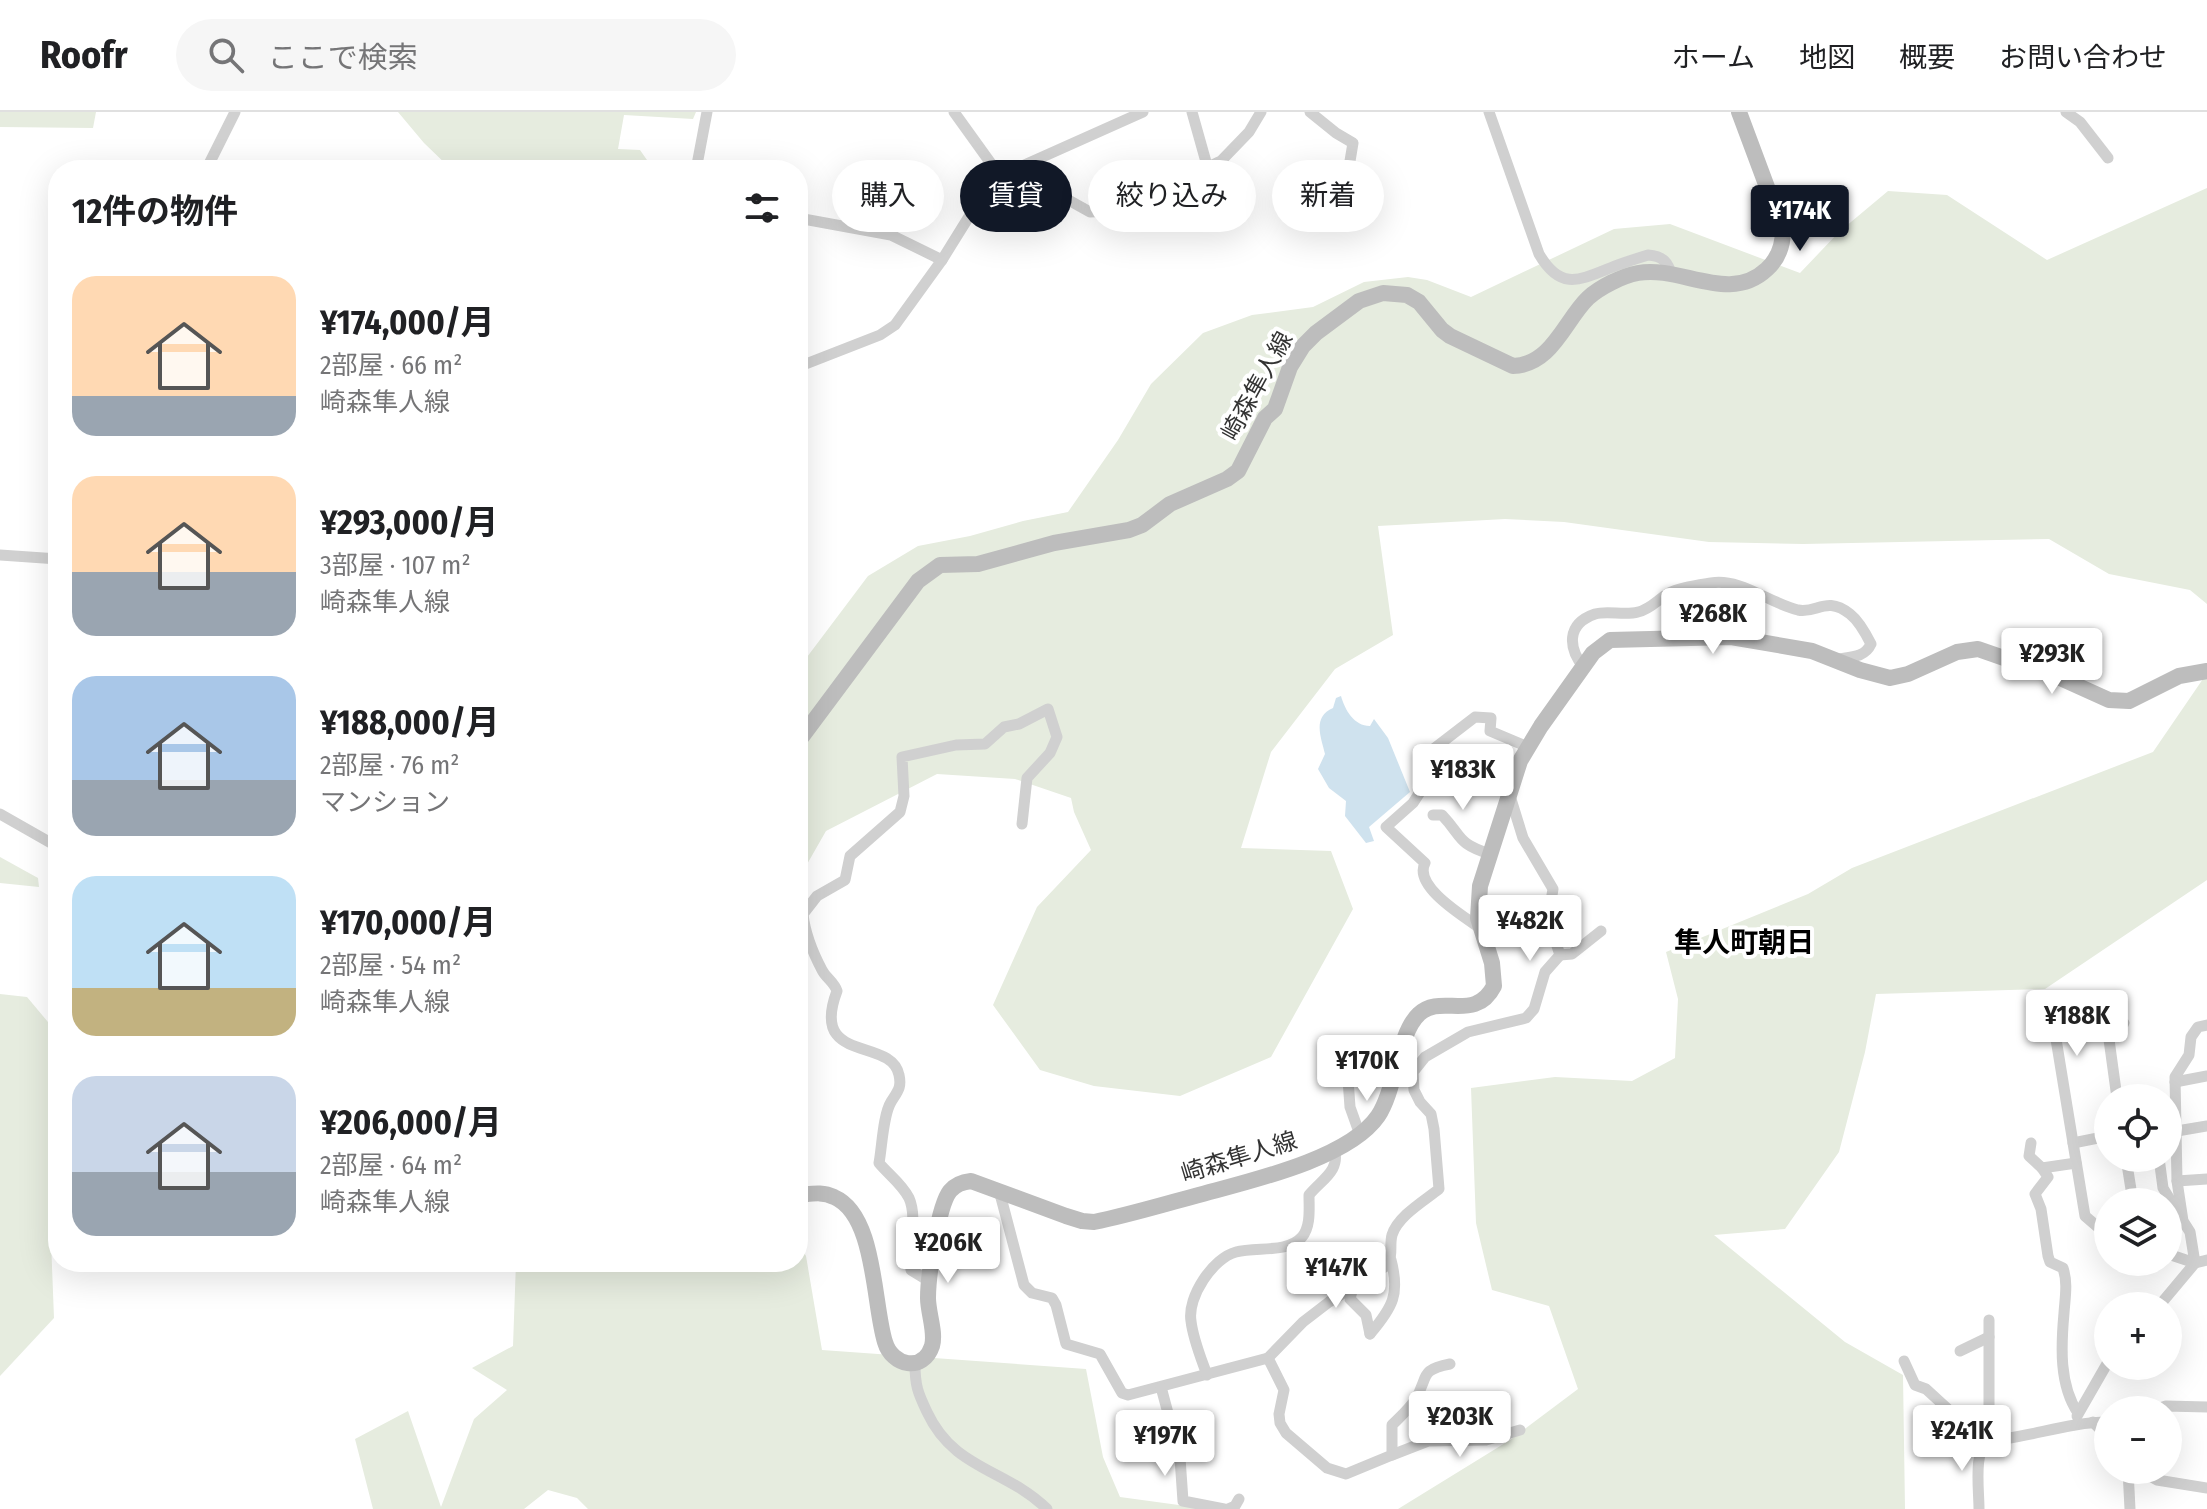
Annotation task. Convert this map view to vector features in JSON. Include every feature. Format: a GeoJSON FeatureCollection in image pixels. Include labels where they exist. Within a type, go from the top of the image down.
{"type":"FeatureCollection","features":[{"type":"Feature","properties":{"kind":"main road","name":"崎森隼人線"},"geometry":{"type":"LineString","coordinates":[[808,729],[918,581],[930,570],[940,565],[978,564],[1054,543],[1129,530],[1142,525],[1170,504],[1238,471],[1265,418],[1275,409],[1290,367],[1303,346],[1359,301],[1383,293],[1407,295],[1419,302],[1450,336],[1513,366],[1522,366],[1556,342],[1582,305],[1597,292],[1628,275],[1640,272],[1742,285],[1754,281],[1774,262],[1783,230],[1739,112]]}},
{"type":"Feature","properties":{"kind":"main road","name":"崎森隼人線"},"geometry":{"type":"LineString","coordinates":[[915,1364],[925,1359],[933,1341],[929,1281],[940,1219],[949,1193],[958,1184],[971,1181],[1066,1216],[1094,1222],[1280,1173],[1360,1135],[1385,1102],[1408,1030],[1418,1014],[1435,1006],[1471,1006],[1491,993],[1494,972],[1480,928],[1480,886],[1490,854],[1520,761],[1600,645],[1610,640],[1636,637],[1731,637],[1812,651],[1890,678],[1908,674],[1957,652],[1978,649],[2058,677],[2109,700],[2129,701],[2179,676],[2207,671]]}},
{"type":"Feature","properties":{"kind":"main road"},"geometry":{"type":"LineString","coordinates":[[808,1194],[819,1192],[835,1197],[854,1215],[866,1244],[886,1346],[903,1363],[915,1364]]}},
{"type":"Feature","properties":{"kind":"street"},"geometry":{"type":"LineString","coordinates":[[211,160],[235,112]]}},
{"type":"Feature","properties":{"kind":"street"},"geometry":{"type":"LineString","coordinates":[[698,160],[707,112]]}},
{"type":"Feature","properties":{"kind":"street"},"geometry":{"type":"LineString","coordinates":[[954,112],[988,160]]}},
{"type":"Feature","properties":{"kind":"street"},"geometry":{"type":"LineString","coordinates":[[1039,160],[1143,112]]}},
{"type":"Feature","properties":{"kind":"street"},"geometry":{"type":"LineString","coordinates":[[1192,112],[1205,160]]}},
{"type":"Feature","properties":{"kind":"street"},"geometry":{"type":"LineString","coordinates":[[1220,160],[1249,132],[1261,112]]}},
{"type":"Feature","properties":{"kind":"street"},"geometry":{"type":"LineString","coordinates":[[1310,112],[1353,143],[1350,160]]}},
{"type":"Feature","properties":{"kind":"street"},"geometry":{"type":"LineString","coordinates":[[1489,112],[1534,242],[1552,272],[1561,278],[1578,281],[1648,255],[1664,260],[1672,276]]}},
{"type":"Feature","properties":{"kind":"street"},"geometry":{"type":"LineString","coordinates":[[2066,112],[2080,122],[2108,158]]}},
{"type":"Feature","properties":{"kind":"street"},"geometry":{"type":"LineString","coordinates":[[808,220],[891,235],[942,260]]}},
{"type":"Feature","properties":{"kind":"street"},"geometry":{"type":"LineString","coordinates":[[808,363],[880,335],[895,325],[960,231]]}},
{"type":"Feature","properties":{"kind":"street"},"geometry":{"type":"LineString","coordinates":[[0,555],[48,558]]}},
{"type":"Feature","properties":{"kind":"street"},"geometry":{"type":"LineString","coordinates":[[1584,668],[1574,655],[1572,641],[1574,631],[1585,620],[1597,614],[1633,614],[1675,591],[1714,582],[1731,582],[1778,605],[1803,611],[1820,605],[1833,605],[1850,614],[1871,644],[1868,651],[1857,657],[1837,659]]}},
{"type":"Feature","properties":{"kind":"street"},"geometry":{"type":"LineString","coordinates":[[808,908],[817,896],[845,880],[850,856],[900,812],[904,796],[902,757],[956,745],[985,744],[1004,727],[1019,724],[1048,709],[1057,737],[1050,753],[1027,778],[1022,824]]}},
{"type":"Feature","properties":{"kind":"street"},"geometry":{"type":"LineString","coordinates":[[1480,928],[1437,895],[1423,877],[1421,871],[1425,863],[1386,827],[1413,803],[1422,789],[1419,760],[1475,717],[1491,718],[1490,731],[1528,747]]}},
{"type":"Feature","properties":{"kind":"street"},"geometry":{"type":"LineString","coordinates":[[1510,795],[1523,838],[1553,889],[1548,919],[1560,955]]}},
{"type":"Feature","properties":{"kind":"street"},"geometry":{"type":"LineString","coordinates":[[0,814],[48,841]]}},
{"type":"Feature","properties":{"kind":"street"},"geometry":{"type":"LineString","coordinates":[[1433,815],[1442,815],[1456,836],[1466,844],[1490,854]]}},
{"type":"Feature","properties":{"kind":"street"},"geometry":{"type":"LineString","coordinates":[[1353,1287],[1350,1299],[1366,1315],[1370,1334],[1394,1299],[1396,1284],[1391,1260],[1392,1233],[1408,1214],[1439,1189],[1431,1114],[1414,1090],[1413,1072],[1419,1062],[1468,1032],[1526,1018],[1534,1009],[1545,972],[1560,955],[1572,954],[1601,931]]}},
{"type":"Feature","properties":{"kind":"street"},"geometry":{"type":"LineString","coordinates":[[808,936],[824,974],[834,983],[837,991],[831,1016],[840,1037],[851,1047],[883,1055],[896,1065],[900,1092],[889,1104],[879,1163],[910,1200],[908,1253],[911,1270],[929,1281]]}},
{"type":"Feature","properties":{"kind":"street"},"geometry":{"type":"LineString","coordinates":[[2094,1224],[2085,1216],[2055,1033],[2124,1023]]}},
{"type":"Feature","properties":{"kind":"street"},"geometry":{"type":"LineString","coordinates":[[2107,1025],[2115,1084]]}},
{"type":"Feature","properties":{"kind":"street"},"geometry":{"type":"LineString","coordinates":[[2207,1025],[2198,1027],[2191,1037],[2189,1055],[2179,1067],[2175,1082],[2207,1076]]}},
{"type":"Feature","properties":{"kind":"street"},"geometry":{"type":"LineString","coordinates":[[1348,1079],[1350,1107],[1360,1135]]}},
{"type":"Feature","properties":{"kind":"street"},"geometry":{"type":"LineString","coordinates":[[2182,1130],[2207,1126]]}},
{"type":"Feature","properties":{"kind":"street"},"geometry":{"type":"LineString","coordinates":[[2073,1143],[2094,1139]]}},
{"type":"Feature","properties":{"kind":"street"},"geometry":{"type":"LineString","coordinates":[[2031,1143],[2029,1156],[2048,1177],[2035,1194],[2041,1209],[2050,1262],[2063,1268],[2067,1279],[2063,1329],[2064,1375],[2068,1399],[2076,1418]]}},
{"type":"Feature","properties":{"kind":"street"},"geometry":{"type":"LineString","coordinates":[[1207,1375],[1190,1320],[1191,1308],[1205,1277],[1221,1258],[1236,1252],[1282,1247],[1300,1240],[1308,1229],[1309,1195],[1334,1169],[1337,1159],[1334,1148]]}},
{"type":"Feature","properties":{"kind":"street"},"geometry":{"type":"LineString","coordinates":[[2042,1168],[2076,1163]]}},
{"type":"Feature","properties":{"kind":"street"},"geometry":{"type":"LineString","coordinates":[[2161,1172],[2163,1188],[2190,1232],[2201,1262],[2172,1292]]}},
{"type":"Feature","properties":{"kind":"street"},"geometry":{"type":"LineString","coordinates":[[2177,1172],[2183,1221]]}},
{"type":"Feature","properties":{"kind":"street"},"geometry":{"type":"LineString","coordinates":[[2177,1181],[2207,1179]]}},
{"type":"Feature","properties":{"kind":"street"},"geometry":{"type":"LineString","coordinates":[[999,1190],[1024,1285],[1032,1293],[1052,1298],[1066,1344],[1100,1354],[1122,1393],[1128,1395],[1268,1358],[1303,1322],[1391,1260]]}},
{"type":"Feature","properties":{"kind":"street"},"geometry":{"type":"LineString","coordinates":[[1979,1509],[1979,1461],[1987,1438],[1989,1320]]}},
{"type":"Feature","properties":{"kind":"street"},"geometry":{"type":"LineString","coordinates":[[1960,1351],[1989,1337]]}},
{"type":"Feature","properties":{"kind":"street"},"geometry":{"type":"LineString","coordinates":[[1268,1358],[1284,1390],[1280,1423],[1286,1433],[1327,1468],[1346,1474],[1428,1441],[1486,1440],[1520,1430]]}},
{"type":"Feature","properties":{"kind":"street"},"geometry":{"type":"LineString","coordinates":[[1904,1361],[1909,1378],[1915,1385],[1926,1389],[1962,1422],[1987,1438],[2013,1440],[2076,1418],[2093,1422]]}},
{"type":"Feature","properties":{"kind":"street"},"geometry":{"type":"LineString","coordinates":[[915,1364],[915,1388],[942,1439],[964,1459],[1012,1482],[1047,1509]]}},
{"type":"Feature","properties":{"kind":"street"},"geometry":{"type":"LineString","coordinates":[[1392,1455],[1392,1425],[1413,1404],[1430,1369],[1450,1364]]}},
{"type":"Feature","properties":{"kind":"street"},"geometry":{"type":"LineString","coordinates":[[2076,1418],[2098,1380]]}},
{"type":"Feature","properties":{"kind":"street"},"geometry":{"type":"LineString","coordinates":[[1161,1387],[1180,1458],[1183,1501],[1226,1509],[1235,1506],[1239,1499]]}},
{"type":"Feature","properties":{"kind":"street"},"geometry":{"type":"LineString","coordinates":[[2182,1406],[2207,1407]]}},
{"type":"Feature","properties":{"kind":"street"},"geometry":{"type":"LineString","coordinates":[[2182,1482],[2207,1488]]}},
{"type":"Feature","properties":{"kind":"street"},"geometry":{"type":"LineString","coordinates":[[2129,1484],[2130,1509]]}},
{"type":"Feature","properties":{"kind":"shaded area"},"geometry":{"type":"Polygon","coordinates":[[[0,112],[96,112],[93,128],[0,127],[0,112]]]}},
{"type":"Feature","properties":{"kind":"shaded area"},"geometry":{"type":"Polygon","coordinates":[[[398,112],[696,112],[693,119],[624,115],[618,149],[640,150],[647,160],[442,160],[398,112]]]}},
{"type":"Feature","properties":{"kind":"shaded area"},"geometry":{"type":"Polygon","coordinates":[[[2207,188],[2207,604],[2190,590],[2109,574],[2049,539],[1803,544],[1709,542],[1564,522],[1505,519],[1378,526],[1393,635],[1335,669],[1271,752],[1241,848],[1331,851],[1353,909],[1271,1057],[1180,1096],[1094,1086],[1040,1070],[993,1005],[1037,907],[1091,850],[1071,798],[1015,779],[937,774],[826,831],[808,862],[808,656],[868,576],[918,546],[1068,512],[1118,440],[1151,384],[1203,333],[1252,315],[1313,307],[1364,282],[1408,277],[1427,280],[1471,297],[1614,229],[1670,224],[1800,273],[1839,232],[1888,191],[1947,195],[2047,260],[2207,188]]]}},
{"type":"Feature","properties":{"kind":"shaded area"},"geometry":{"type":"Polygon","coordinates":[[[2207,673],[2207,880],[2045,989],[1876,994],[1865,1052],[1839,1152],[1785,1229],[1714,1235],[1845,1342],[1903,1375],[1905,1509],[1398,1509],[1510,1440],[1578,1389],[1549,1306],[1492,1290],[1476,1223],[1471,1088],[1555,1077],[1632,1081],[1675,1058],[1678,999],[1666,952],[1808,894],[1852,868],[2153,752],[2207,673]]]}},
{"type":"Feature","properties":{"kind":"shaded area"},"geometry":{"type":"Polygon","coordinates":[[[0,857],[38,878],[39,887],[0,883],[0,857]]]}},
{"type":"Feature","properties":{"kind":"shaded area"},"geometry":{"type":"Polygon","coordinates":[[[0,994],[27,997],[48,1022],[48,1272],[52,1272],[54,1318],[0,1376],[0,994]]]}},
{"type":"Feature","properties":{"kind":"shaded area"},"geometry":{"type":"Polygon","coordinates":[[[808,1268],[822,1350],[1086,1369],[1103,1457],[1120,1497],[1208,1509],[588,1509],[577,1498],[548,1490],[524,1509],[373,1509],[355,1439],[408,1411],[441,1507],[474,1419],[507,1390],[472,1368],[513,1346],[516,1272],[808,1272],[808,1268]]]}},
{"type":"Feature","properties":{"kind":"water"},"geometry":{"type":"Polygon","coordinates":[[[1341,696],[1355,720],[1370,726],[1374,719],[1388,738],[1410,792],[1369,827],[1374,841],[1366,843],[1345,816],[1346,801],[1329,788],[1318,769],[1325,754],[1320,722],[1326,712],[1333,708],[1336,698],[1341,696]]]}},
{"type":"Feature","properties":{"kind":"district","name":"隼人町朝日"},"geometry":{"type":"Point","coordinates":[1744,942]}}]}
